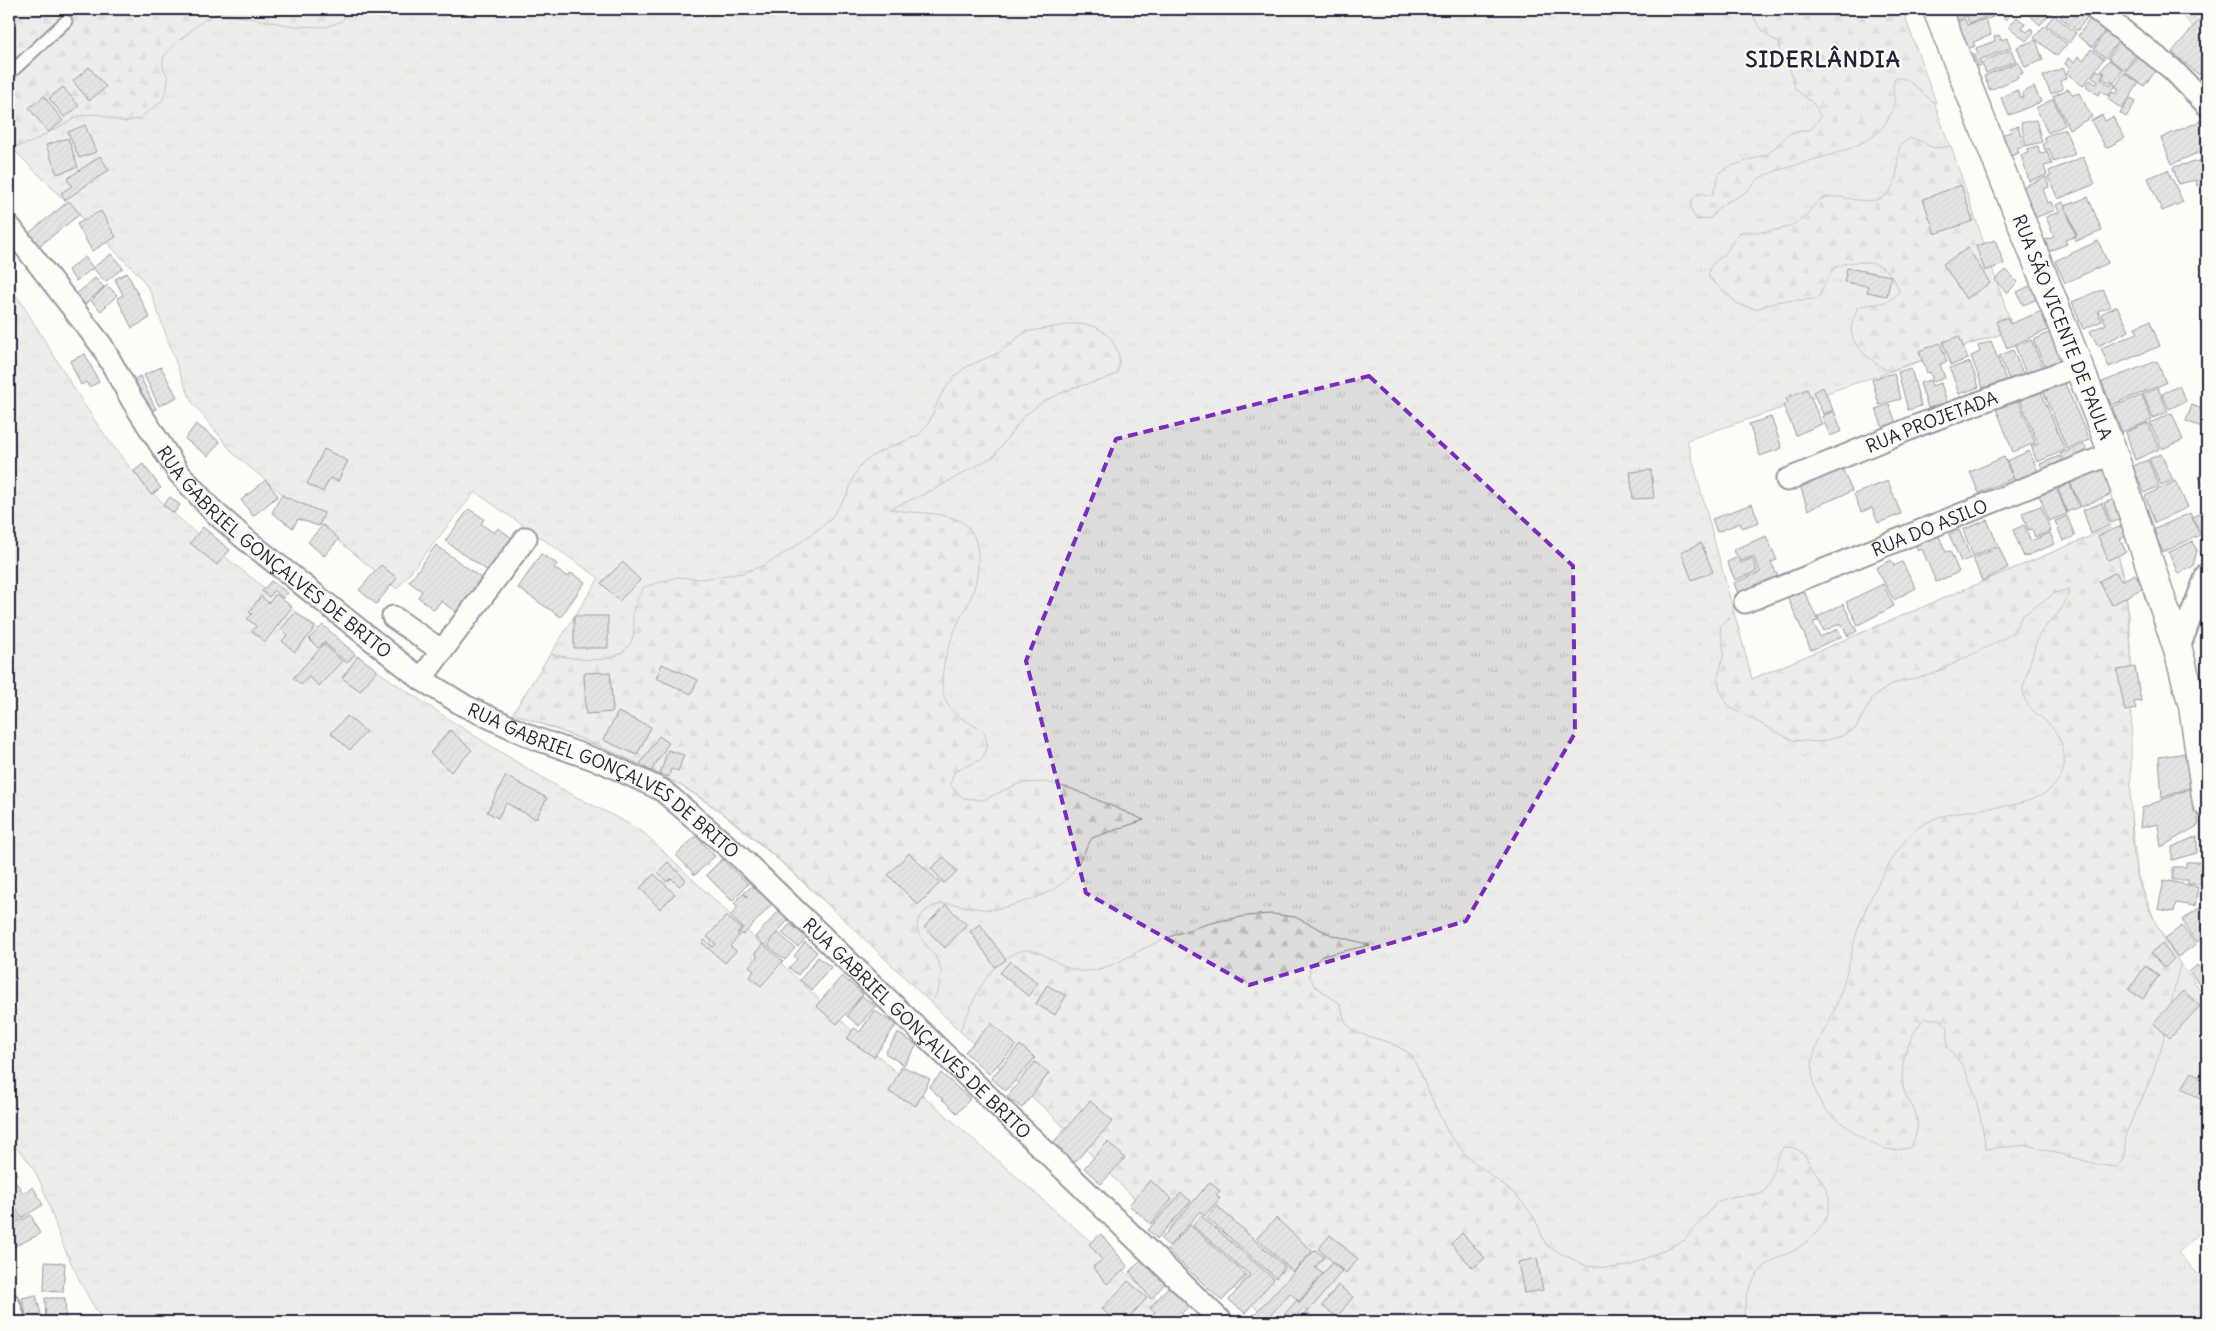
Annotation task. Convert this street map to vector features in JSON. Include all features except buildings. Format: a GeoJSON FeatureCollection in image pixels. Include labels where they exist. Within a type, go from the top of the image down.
{"type":"FeatureCollection","features":[{"type":"Feature","properties":{"kind":"street","name":"RUA SÃO VICENTE DE PAULA"},"geometry":{"type":"LineString","coordinates":[[1937,9],[2113,453],[2178,650],[2193,706],[2207,803]]}},
{"type":"Feature","properties":{"kind":"street"},"geometry":{"type":"LineString","coordinates":[[2095,9],[2172,69],[2207,105]]}},
{"type":"Feature","properties":{"kind":"street","name":"RUA GABRIEL GONÇALVES DE BRITO"},"geometry":{"type":"LineString","coordinates":[[9,226],[102,346],[132,400],[178,472],[212,510],[420,680],[465,706],[534,738],[637,776],[662,790],[684,806],[741,858],[1222,1322]]}},
{"type":"Feature","properties":{"kind":"street","name":"RUA PROJETADA"},"geometry":{"type":"LineString","coordinates":[[1787,480],[1919,425],[2078,366]]}},
{"type":"Feature","properties":{"kind":"street","name":"RUA DO ASILO"},"geometry":{"type":"LineString","coordinates":[[1745,602],[1894,544],[1992,501],[2113,453]]}},
{"type":"Feature","properties":{"kind":"street"},"geometry":{"type":"LineString","coordinates":[[420,680],[526,538]]}},
{"type":"Feature","properties":{"kind":"street"},"geometry":{"type":"LineString","coordinates":[[2178,650],[2207,574]]}},
{"type":"Feature","properties":{"kind":"street"},"geometry":{"type":"LineString","coordinates":[[394,617],[442,651]]}},
{"type":"Feature","properties":{"kind":"street"},"geometry":{"type":"LineString","coordinates":[[9,1304],[15,1322]]}},
{"type":"Feature","properties":{"kind":"lane"},"geometry":{"type":"LineString","coordinates":[[9,74],[66,21]]}},
{"type":"Feature","properties":{"kind":"highlighted area"},"geometry":{"type":"Polygon","coordinates":[[[1369,376],[1573,566],[1575,733],[1466,921],[1249,985],[1086,893],[1026,661],[1116,439],[1369,376]]]}},
{"type":"Feature","properties":{"kind":"green space"},"geometry":{"type":"Polygon","coordinates":[[[9,9],[1902,9],[2013,330],[1687,440],[1752,679],[2110,528],[2123,572],[2129,615],[2131,646],[2130,807],[2138,877],[2156,924],[2180,964],[2207,998],[2207,1226],[2178,1253],[2207,1284],[2207,1322],[1272,1322],[1128,1192],[1052,1115],[960,1031],[868,941],[774,856],[721,812],[680,785],[609,750],[513,713],[599,578],[475,492],[397,589],[234,454],[192,402],[151,293],[140,276],[9,145],[9,9]]]}},
{"type":"Feature","properties":{"kind":"green space"},"geometry":{"type":"Polygon","coordinates":[[[20,9],[352,9],[342,21],[326,27],[294,26],[220,13],[204,20],[171,47],[163,58],[163,67],[168,77],[167,89],[162,101],[139,119],[125,122],[97,114],[79,116],[30,143],[10,147],[9,23],[20,9]]]}},
{"type":"Feature","properties":{"kind":"green space"},"geometry":{"type":"Polygon","coordinates":[[[1110,9],[1138,9],[1124,15],[1110,9]]]}},
{"type":"Feature","properties":{"kind":"green space"},"geometry":{"type":"Polygon","coordinates":[[[1163,9],[1214,9],[1202,14],[1182,15],[1163,9]]]}},
{"type":"Feature","properties":{"kind":"green space"},"geometry":{"type":"Polygon","coordinates":[[[1751,9],[1902,9],[1936,103],[1911,83],[1901,78],[1895,78],[1892,111],[1880,130],[1871,138],[1841,151],[1788,167],[1760,178],[1745,192],[1722,205],[1711,218],[1697,220],[1691,209],[1693,198],[1700,193],[1712,196],[1720,172],[1728,167],[1768,154],[1790,133],[1810,130],[1821,117],[1814,104],[1795,89],[1790,69],[1780,53],[1779,43],[1761,29],[1751,9]]]}},
{"type":"Feature","properties":{"kind":"green space"},"geometry":{"type":"Polygon","coordinates":[[[2175,9],[2207,9],[2207,40],[2175,9]]]}},
{"type":"Feature","properties":{"kind":"green space"},"geometry":{"type":"Polygon","coordinates":[[[1910,138],[1917,139],[1936,148],[1951,146],[2013,330],[1888,371],[1860,349],[1852,337],[1851,330],[1857,307],[1886,302],[1899,291],[1892,277],[1880,266],[1863,262],[1838,266],[1831,272],[1816,299],[1780,301],[1756,309],[1738,304],[1709,278],[1709,270],[1713,263],[1723,256],[1740,232],[1772,231],[1788,227],[1802,219],[1820,200],[1828,197],[1867,201],[1882,198],[1892,188],[1897,170],[1900,145],[1910,138]]]}},
{"type":"Feature","properties":{"kind":"green space"},"geometry":{"type":"Polygon","coordinates":[[[9,287],[19,299],[84,404],[112,445],[156,497],[189,527],[293,610],[403,689],[555,785],[644,833],[887,1064],[1183,1322],[104,1322],[87,1295],[69,1259],[36,1173],[20,1151],[9,1143],[9,287]]]}},
{"type":"Feature","properties":{"kind":"green space"},"geometry":{"type":"Polygon","coordinates":[[[1072,324],[1096,327],[1109,337],[1114,343],[1119,358],[1117,374],[1073,388],[1044,401],[1024,416],[994,456],[933,490],[890,509],[942,515],[958,520],[972,533],[976,542],[978,562],[972,596],[950,642],[944,663],[942,685],[947,704],[950,708],[984,732],[988,746],[982,759],[954,772],[950,785],[963,798],[983,800],[1020,783],[1045,782],[1072,789],[1144,820],[1092,838],[1075,869],[1066,880],[1038,897],[996,909],[947,904],[937,905],[929,909],[921,916],[917,923],[920,936],[935,957],[941,971],[939,988],[931,1003],[805,883],[713,806],[680,785],[640,764],[577,737],[513,713],[550,654],[573,658],[600,659],[612,657],[622,652],[630,644],[634,630],[634,607],[644,587],[677,577],[701,579],[742,573],[762,566],[790,550],[829,521],[848,493],[855,474],[862,463],[881,451],[919,435],[928,424],[941,395],[954,377],[966,367],[998,353],[1025,332],[1072,324]]]}},
{"type":"Feature","properties":{"kind":"green space"},"geometry":{"type":"Polygon","coordinates":[[[2110,528],[2124,583],[2128,612],[2132,697],[2131,814],[2134,860],[2140,887],[2149,910],[2180,964],[2161,1050],[2150,1081],[2126,1133],[2124,1159],[2116,1167],[2100,1165],[2027,1145],[1986,1149],[1970,1081],[1964,1068],[1947,1047],[1948,1027],[1940,1019],[1924,1019],[1913,1035],[1905,1055],[1902,1075],[1903,1085],[1905,1094],[1917,1118],[1915,1138],[1910,1148],[1886,1149],[1854,1132],[1823,1107],[1813,1082],[1812,1068],[1815,1051],[1840,995],[1855,939],[1865,911],[1880,879],[1908,837],[1918,828],[1934,819],[2034,799],[2049,790],[2061,776],[2064,765],[2064,753],[2060,741],[2051,726],[2030,708],[2023,689],[2038,637],[2064,605],[2069,589],[2055,593],[2022,616],[2014,632],[2001,640],[1933,674],[1892,684],[1873,697],[1855,729],[1842,736],[1819,742],[1792,740],[1729,707],[1720,690],[1718,678],[1724,652],[1720,626],[1734,612],[1752,679],[2110,528]]]}},
{"type":"Feature","properties":{"kind":"green space"},"geometry":{"type":"Polygon","coordinates":[[[1272,914],[1295,917],[1332,935],[1370,945],[1322,956],[1310,967],[1309,976],[1315,986],[1340,1004],[1346,1024],[1357,1033],[1391,1043],[1411,1054],[1448,1133],[1468,1157],[1517,1196],[1534,1217],[1546,1245],[1562,1254],[1587,1266],[1607,1268],[1629,1266],[1685,1240],[1718,1201],[1736,1196],[1763,1193],[1770,1182],[1777,1158],[1784,1147],[1794,1148],[1801,1152],[1824,1186],[1829,1198],[1829,1206],[1824,1222],[1802,1246],[1772,1261],[1760,1271],[1746,1299],[1744,1322],[1272,1322],[1128,1192],[1052,1115],[960,1031],[975,997],[988,975],[1006,958],[1017,952],[1035,951],[1078,971],[1097,970],[1113,965],[1143,949],[1195,928],[1240,917],[1272,914]]]}},
{"type":"Feature","properties":{"kind":"district","name":"SIDERLÂNDIA"},"geometry":{"type":"Point","coordinates":[1823,59]}}]}
